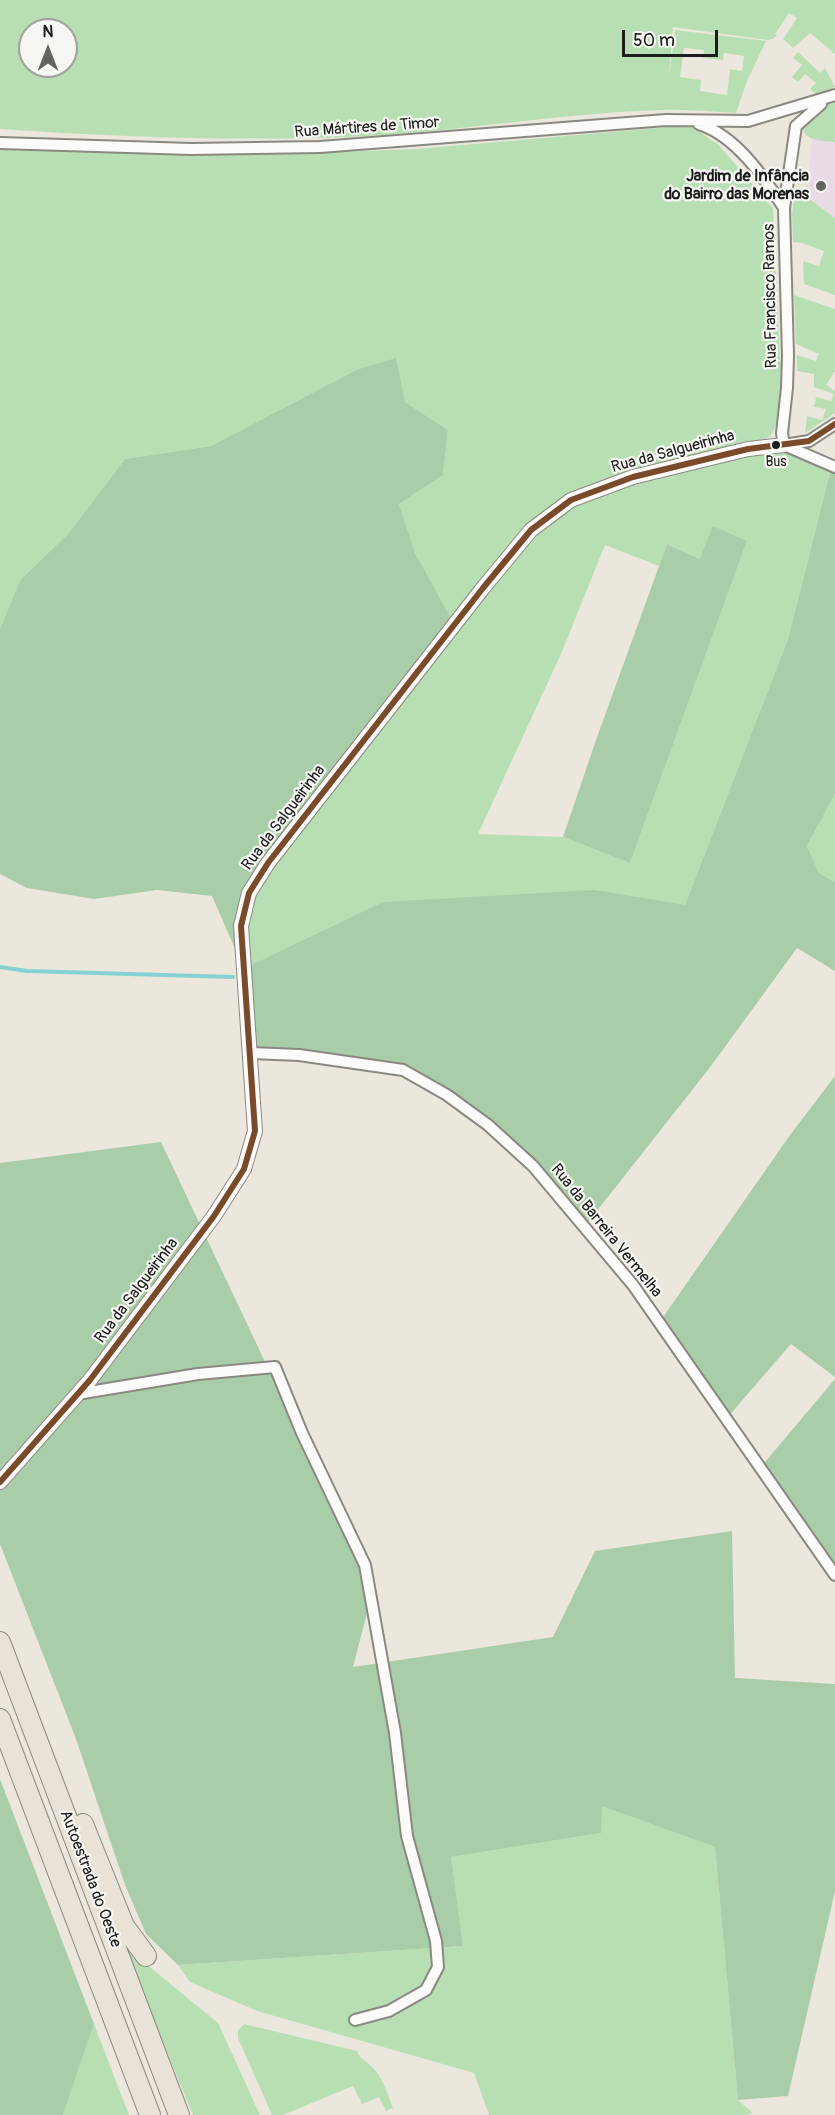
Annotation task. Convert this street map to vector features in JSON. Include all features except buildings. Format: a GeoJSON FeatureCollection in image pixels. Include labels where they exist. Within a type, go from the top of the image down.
{"type":"FeatureCollection","features":[{"type":"Feature","properties":{"kind":"highway","name":"Autoestrada do Oeste"},"geometry":{"type":"LineString","coordinates":[[0,1642],[179,2115]]}},
{"type":"Feature","properties":{"kind":"highway"},"geometry":{"type":"LineString","coordinates":[[14,1680],[52,1749],[124,1926],[147,1956]]}},
{"type":"Feature","properties":{"kind":"highway","name":"Autoestrada do Oeste"},"geometry":{"type":"LineString","coordinates":[[0,1719],[150,2115]]}},
{"type":"Feature","properties":{"kind":"street","name":"Rua Francisco Ramos"},"geometry":{"type":"LineString","coordinates":[[735,122],[790,110],[835,95]]}},
{"type":"Feature","properties":{"kind":"street","name":"Rua Francisco Ramos"},"geometry":{"type":"LineString","coordinates":[[784,445],[782,433],[788,356],[784,208],[796,126],[813,109],[835,95]]}},
{"type":"Feature","properties":{"kind":"street","name":"Rua Mártires de Timor"},"geometry":{"type":"LineString","coordinates":[[0,142],[191,149],[320,147],[687,120],[735,122]]}},
{"type":"Feature","properties":{"kind":"street"},"geometry":{"type":"LineString","coordinates":[[687,120],[708,127],[731,141],[771,188],[784,208]]}},
{"type":"Feature","properties":{"kind":"street"},"geometry":{"type":"LineString","coordinates":[[784,445],[809,441],[835,424]]}},
{"type":"Feature","properties":{"kind":"street"},"geometry":{"type":"LineString","coordinates":[[784,445],[835,467]]}},
{"type":"Feature","properties":{"kind":"street","name":"Rua da Salgueirinha"},"geometry":{"type":"LineString","coordinates":[[0,1482],[77,1394],[214,1216],[244,1169],[255,1131],[241,926],[249,893],[275,854],[531,530],[571,500],[633,477],[748,449],[784,445]]}},
{"type":"Feature","properties":{"kind":"street","name":"Rua da Barreira Vermelha"},"geometry":{"type":"LineString","coordinates":[[251,1053],[299,1055],[402,1070],[447,1095],[488,1125],[533,1166],[633,1285],[835,1575]]}},
{"type":"Feature","properties":{"kind":"street"},"geometry":{"type":"LineString","coordinates":[[77,1394],[198,1374],[275,1367],[302,1433],[365,1565],[395,1733],[408,1836],[436,1941],[438,1967],[426,1990],[389,2011],[355,2020]]}},
{"type":"Feature","properties":{"kind":"shaded area","name":"Jardim de Infância do Bairro das Morenas"},"geometry":{"type":"Polygon","coordinates":[[[812,139],[835,142],[835,218],[806,196],[812,139]]]}},
{"type":"Feature","properties":{"kind":"green space"},"geometry":{"type":"Polygon","coordinates":[[[0,0],[835,0],[835,54],[810,33],[793,48],[783,39],[797,18],[789,13],[775,34],[777,35],[768,40],[673,27],[669,78],[675,30],[766,41],[747,81],[736,113],[690,110],[623,112],[425,132],[346,137],[173,138],[0,129],[0,0]],[[684,48],[680,77],[701,80],[700,91],[727,95],[730,69],[742,71],[744,56],[724,53],[723,60],[703,58],[704,50],[684,48]]]}},
{"type":"Feature","properties":{"kind":"green space"},"geometry":{"type":"Polygon","coordinates":[[[798,52],[820,73],[825,68],[835,87],[817,95],[810,89],[816,83],[805,74],[798,82],[792,77],[802,65],[793,58],[798,52]]]}},
{"type":"Feature","properties":{"kind":"green space"},"geometry":{"type":"Polygon","coordinates":[[[835,100],[835,142],[813,139],[805,134],[803,124],[824,105],[835,100]]]}},
{"type":"Feature","properties":{"kind":"green space"},"geometry":{"type":"Polygon","coordinates":[[[691,125],[717,143],[773,208],[780,360],[756,362],[783,361],[781,400],[777,421],[770,436],[749,448],[783,448],[831,469],[788,639],[685,905],[244,969],[249,893],[429,581],[415,553],[399,504],[443,475],[448,430],[356,370],[211,446],[125,459],[68,534],[20,580],[0,629],[0,149],[341,152],[417,149],[691,125]],[[747,541],[700,559],[667,544],[659,566],[605,545],[561,654],[478,834],[563,837],[630,863],[747,541]]]}},
{"type":"Feature","properties":{"kind":"green space"},"geometry":{"type":"Polygon","coordinates":[[[795,188],[835,218],[835,295],[804,284],[803,261],[819,266],[824,251],[793,242],[792,215],[795,188]]]}},
{"type":"Feature","properties":{"kind":"green space"},"geometry":{"type":"Polygon","coordinates":[[[794,295],[835,309],[835,371],[826,385],[835,391],[835,413],[805,433],[807,416],[822,420],[826,409],[814,407],[816,397],[831,401],[834,394],[814,387],[814,374],[797,371],[797,355],[816,361],[819,354],[796,344],[794,295]]]}},
{"type":"Feature","properties":{"kind":"green space"},"geometry":{"type":"Polygon","coordinates":[[[396,358],[405,402],[448,430],[443,475],[399,504],[415,553],[454,624],[249,893],[245,968],[383,902],[594,890],[685,905],[788,639],[831,469],[835,471],[835,794],[807,846],[819,873],[835,882],[835,971],[797,948],[711,1066],[585,1226],[482,1120],[403,1070],[251,1053],[244,969],[212,896],[157,890],[94,899],[27,888],[0,874],[0,629],[20,580],[68,534],[125,459],[211,446],[356,370],[396,358]]]}},
{"type":"Feature","properties":{"kind":"green space"},"geometry":{"type":"Polygon","coordinates":[[[713,526],[747,541],[630,863],[563,837],[667,544],[700,559],[713,526]]]}},
{"type":"Feature","properties":{"kind":"green space"},"geometry":{"type":"Polygon","coordinates":[[[835,794],[835,882],[819,873],[807,846],[835,794]]]}},
{"type":"Feature","properties":{"kind":"green space"},"geometry":{"type":"Polygon","coordinates":[[[835,1076],[835,1377],[791,1344],[726,1419],[659,1323],[790,1135],[835,1076]]]}},
{"type":"Feature","properties":{"kind":"green space"},"geometry":{"type":"Polygon","coordinates":[[[161,1142],[373,1590],[353,1667],[553,1637],[595,1551],[732,1531],[735,1678],[835,1684],[835,1891],[788,2096],[738,2100],[715,1847],[602,1806],[601,1833],[451,1857],[463,1946],[178,1965],[146,1934],[125,1885],[76,1739],[0,1544],[0,1163],[161,1142]]]}},
{"type":"Feature","properties":{"kind":"green space"},"geometry":{"type":"Polygon","coordinates":[[[835,1379],[835,1566],[760,1468],[835,1379]]]}},
{"type":"Feature","properties":{"kind":"green space"},"geometry":{"type":"Polygon","coordinates":[[[0,1779],[94,2024],[63,2115],[0,2115],[0,1779]]]}},
{"type":"Feature","properties":{"kind":"green space"},"geometry":{"type":"Polygon","coordinates":[[[601,1805],[715,1847],[738,2100],[753,2113],[747,2115],[489,2115],[474,2073],[257,2011],[190,1982],[178,1965],[463,1946],[450,1857],[601,1833],[601,1805]]]}},
{"type":"Feature","properties":{"kind":"green space"},"geometry":{"type":"Polygon","coordinates":[[[123,1945],[218,2023],[260,2115],[193,2115],[123,1945]]]}},
{"type":"Feature","properties":{"kind":"green space"},"geometry":{"type":"Polygon","coordinates":[[[94,2024],[129,2115],[63,2115],[94,2024]]]}},
{"type":"Feature","properties":{"kind":"green space"},"geometry":{"type":"Polygon","coordinates":[[[244,2024],[357,2051],[378,2074],[393,2108],[386,2111],[379,2097],[362,2104],[353,2086],[283,2115],[272,2115],[238,2038],[238,2030],[244,2024]]]}},
{"type":"Feature","properties":{"kind":"waterway"},"geometry":{"type":"LineString","coordinates":[[0,967],[27,971],[233,977]]}},
{"type":"Feature","properties":{"kind":"transit line"},"geometry":{"type":"LineString","coordinates":[[0,1482],[90,1380],[214,1216],[244,1169],[255,1131],[241,926],[249,893],[268,863],[483,588],[531,530],[571,500],[633,477],[748,449],[809,441],[835,424]]}},
{"type":"Feature","properties":{"kind":"place","name":"Jardim de Infância do Bairro das Morenas"},"geometry":{"type":"Point","coordinates":[821,186]}},
{"type":"Feature","properties":{"kind":"place","name":"Bus"},"geometry":{"type":"Point","coordinates":[776,445]}}]}
